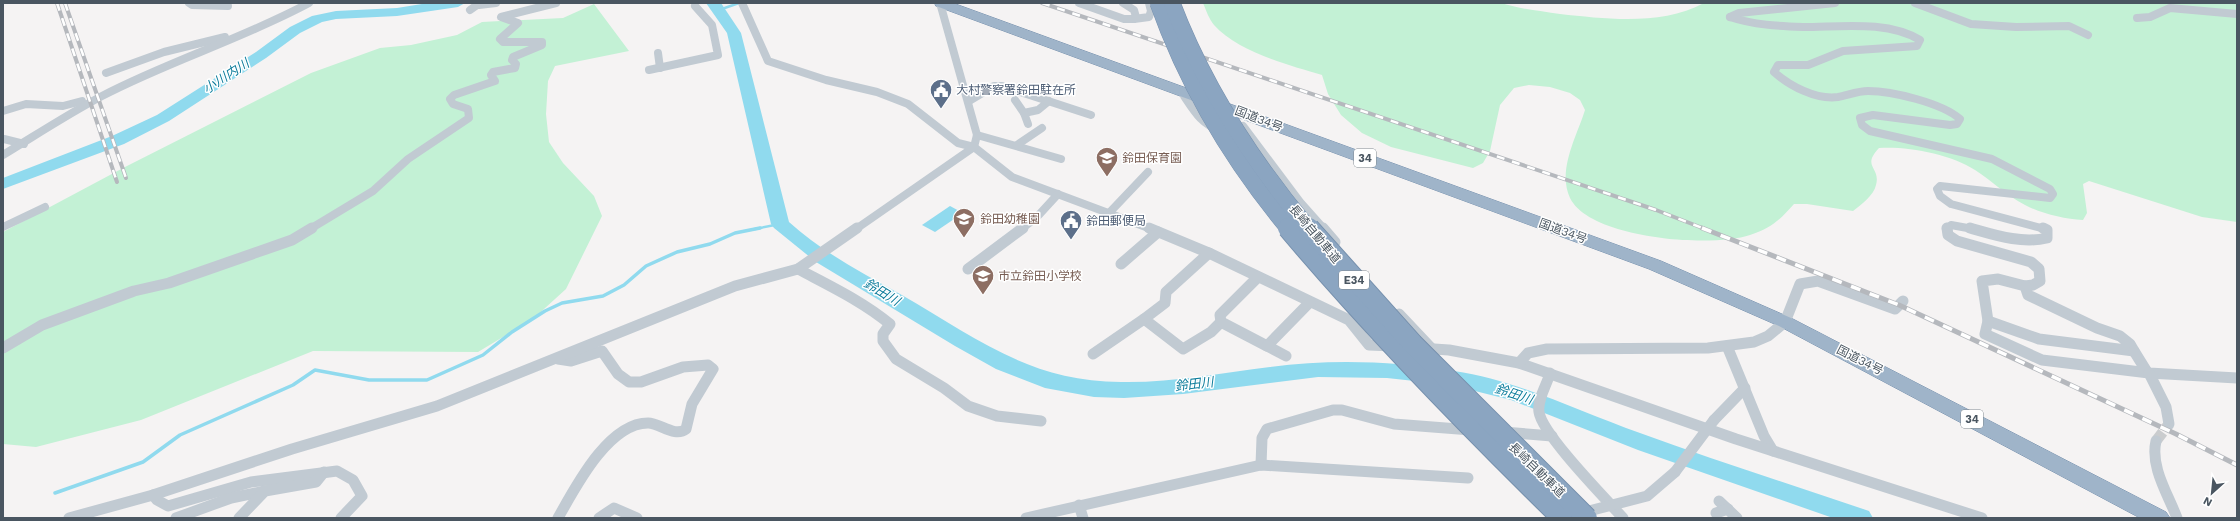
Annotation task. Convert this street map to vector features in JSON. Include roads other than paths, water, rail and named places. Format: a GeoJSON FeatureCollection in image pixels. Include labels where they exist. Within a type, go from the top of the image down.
{"type":"FeatureCollection","features":[{"type":"Feature","properties":{"kind":"highway","name":"国道34号"},"geometry":{"type":"LineString","coordinates":[[940,3],[1188,92],[1249,122],[1655,265],[1785,322],[1897,379],[2159,518]]}},
{"type":"Feature","properties":{"kind":"highway","name":"長崎自動車道"},"geometry":{"type":"LineString","coordinates":[[1158,3],[1182,63],[1210,117],[1249,176],[1298,241],[1390,346],[1474,433],[1561,518]]}},
{"type":"Feature","properties":{"kind":"highway","name":"長崎自動車道"},"geometry":{"type":"LineString","coordinates":[[1172,3],[1196,62],[1225,114],[1264,172],[1314,236],[1412,345],[1493,427],[1587,518]]}},
{"type":"Feature","properties":{"kind":"street"},"geometry":{"type":"LineString","coordinates":[[188,3],[192,5],[228,6]]}},
{"type":"Feature","properties":{"kind":"street"},"geometry":{"type":"LineString","coordinates":[[3,155],[125,84],[272,23],[309,3]]}},
{"type":"Feature","properties":{"kind":"street"},"geometry":{"type":"LineString","coordinates":[[470,10],[480,4],[496,3]]}},
{"type":"Feature","properties":{"kind":"street"},"geometry":{"type":"LineString","coordinates":[[3,348],[42,325],[134,291],[169,284],[292,240],[339,213],[373,191],[408,159],[469,118],[468,109],[452,104],[450,99],[454,94],[488,86],[495,81],[490,75],[494,72],[515,68],[516,64],[512,60],[513,57],[542,45],[542,42],[503,42],[500,40],[518,22],[501,17],[556,3]]}},
{"type":"Feature","properties":{"kind":"street"},"geometry":{"type":"LineString","coordinates":[[68,518],[153,495],[292,449],[437,406],[557,359],[735,286],[801,268],[974,147],[977,135],[969,101],[940,3]]}},
{"type":"Feature","properties":{"kind":"street"},"geometry":{"type":"LineString","coordinates":[[1079,3],[1124,18],[1134,19],[1149,17],[1151,10],[1149,3]]}},
{"type":"Feature","properties":{"kind":"street"},"geometry":{"type":"LineString","coordinates":[[1123,3],[1134,10],[1136,17],[1134,19]]}},
{"type":"Feature","properties":{"kind":"street"},"geometry":{"type":"LineString","coordinates":[[1835,3],[1739,13],[1730,17],[1745,22],[1769,25],[1859,27],[1894,30],[1912,35],[1920,40],[1917,46],[1906,48],[1843,51],[1808,64],[1778,65],[1774,72],[1781,79],[1814,93],[1836,97],[1858,91],[1870,91],[1943,108],[1955,113],[1960,119],[1957,124],[1939,124],[1874,115],[1862,116],[1860,118],[1862,126],[1870,131],[1985,157],[2050,189],[2053,194],[2050,198],[1940,186],[1937,189],[1940,196],[1951,204],[2040,226],[2047,230],[2047,238],[2040,241],[2028,241],[1959,225],[1951,225],[1946,229],[1948,235],[1957,241],[2031,262],[2039,269],[2040,281],[2033,285],[2025,286],[1999,279],[1982,281],[1988,322],[1985,334],[2042,360],[2148,373],[2237,378]]}},
{"type":"Feature","properties":{"kind":"street"},"geometry":{"type":"LineString","coordinates":[[1916,3],[1946,16],[1972,24],[2016,27],[2058,24],[2069,26],[2088,35]]}},
{"type":"Feature","properties":{"kind":"street"},"geometry":{"type":"LineString","coordinates":[[649,70],[718,55],[712,25],[697,4]]}},
{"type":"Feature","properties":{"kind":"street"},"geometry":{"type":"LineString","coordinates":[[742,4],[768,61],[826,80],[877,92],[908,104],[958,143],[974,147],[1012,178],[1110,212],[1209,253],[1349,320],[1369,345],[1449,350],[1519,363],[1549,377],[1982,518]]}},
{"type":"Feature","properties":{"kind":"street"},"geometry":{"type":"LineString","coordinates":[[2137,18],[2150,17],[2170,8],[2237,14]]}},
{"type":"Feature","properties":{"kind":"street"},"geometry":{"type":"LineString","coordinates":[[106,73],[122,66],[197,43],[241,36]]}},
{"type":"Feature","properties":{"kind":"street"},"geometry":{"type":"LineString","coordinates":[[658,53],[660,68]]}},
{"type":"Feature","properties":{"kind":"street"},"geometry":{"type":"LineString","coordinates":[[3,111],[33,104],[62,108],[72,106],[113,86],[125,84]]}},
{"type":"Feature","properties":{"kind":"street"},"geometry":{"type":"LineString","coordinates":[[969,101],[994,86],[1002,86],[1049,100],[1091,115]]}},
{"type":"Feature","properties":{"kind":"street"},"geometry":{"type":"LineString","coordinates":[[1188,92],[1184,96],[1206,126],[1225,131],[1249,122],[1305,207],[1373,287],[1432,349]]}},
{"type":"Feature","properties":{"kind":"street"},"geometry":{"type":"LineString","coordinates":[[1015,100],[1024,113],[1028,124]]}},
{"type":"Feature","properties":{"kind":"street"},"geometry":{"type":"LineString","coordinates":[[1024,113],[1038,110],[1049,100]]}},
{"type":"Feature","properties":{"kind":"street"},"geometry":{"type":"LineString","coordinates":[[51,120],[60,121]]}},
{"type":"Feature","properties":{"kind":"street"},"geometry":{"type":"LineString","coordinates":[[1017,145],[1042,128]]}},
{"type":"Feature","properties":{"kind":"street"},"geometry":{"type":"LineString","coordinates":[[977,135],[1017,145],[1061,159]]}},
{"type":"Feature","properties":{"kind":"street"},"geometry":{"type":"LineString","coordinates":[[4,139],[24,144]]}},
{"type":"Feature","properties":{"kind":"street"},"geometry":{"type":"LineString","coordinates":[[1110,212],[1148,172]]}},
{"type":"Feature","properties":{"kind":"street"},"geometry":{"type":"LineString","coordinates":[[968,269],[1036,218],[1058,194]]}},
{"type":"Feature","properties":{"kind":"street"},"geometry":{"type":"LineString","coordinates":[[3,227],[45,208]]}},
{"type":"Feature","properties":{"kind":"street"},"geometry":{"type":"LineString","coordinates":[[1121,264],[1158,232]]}},
{"type":"Feature","properties":{"kind":"street"},"geometry":{"type":"LineString","coordinates":[[1093,354],[1165,303],[1166,292],[1209,253]]}},
{"type":"Feature","properties":{"kind":"street"},"geometry":{"type":"LineString","coordinates":[[801,268],[882,316],[890,324],[883,334],[883,341],[896,359],[944,388],[968,406],[997,416],[1041,421]]}},
{"type":"Feature","properties":{"kind":"street"},"geometry":{"type":"LineString","coordinates":[[1221,322],[1220,315],[1258,277]]}},
{"type":"Feature","properties":{"kind":"street"},"geometry":{"type":"LineString","coordinates":[[1519,363],[1528,353],[1547,349],[1644,350],[1727,346],[1754,342],[1768,336],[1785,322],[1800,284],[1809,281],[1818,281],[1895,309],[1903,301]]}},
{"type":"Feature","properties":{"kind":"street"},"geometry":{"type":"LineString","coordinates":[[2025,286],[2028,295],[2097,328],[2120,336],[2130,344],[2148,373],[2166,407],[2169,424]]}},
{"type":"Feature","properties":{"kind":"street"},"geometry":{"type":"LineString","coordinates":[[1267,346],[1310,302]]}},
{"type":"Feature","properties":{"kind":"street"},"geometry":{"type":"LineString","coordinates":[[1144,319],[1184,349],[1211,332],[1221,322]]}},
{"type":"Feature","properties":{"kind":"street"},"geometry":{"type":"LineString","coordinates":[[1221,322],[1286,356]]}},
{"type":"Feature","properties":{"kind":"street"},"geometry":{"type":"LineString","coordinates":[[1988,322],[2039,339],[2134,352]]}},
{"type":"Feature","properties":{"kind":"street"},"geometry":{"type":"LineString","coordinates":[[1727,346],[1764,436],[1773,451]]}},
{"type":"Feature","properties":{"kind":"street"},"geometry":{"type":"LineString","coordinates":[[557,359],[571,360],[602,351],[618,374],[629,382],[642,382],[683,367],[708,365],[713,369],[694,400],[690,411],[688,428],[682,432],[674,433],[661,425],[642,423],[615,438],[593,460],[558,518]]}},
{"type":"Feature","properties":{"kind":"street"},"geometry":{"type":"LineString","coordinates":[[1549,377],[1539,410],[1540,416],[1552,436],[1623,518]]}},
{"type":"Feature","properties":{"kind":"street"},"geometry":{"type":"LineString","coordinates":[[1561,518],[1613,506],[1647,496],[1674,472],[1714,420],[1744,388]]}},
{"type":"Feature","properties":{"kind":"street"},"geometry":{"type":"LineString","coordinates":[[1261,465],[1262,438],[1267,429],[1333,410],[1342,410],[1394,424],[1552,436]]}},
{"type":"Feature","properties":{"kind":"street"},"geometry":{"type":"LineString","coordinates":[[2156,441],[2154,445],[2155,459],[2177,518]]}},
{"type":"Feature","properties":{"kind":"street"},"geometry":{"type":"LineString","coordinates":[[1026,518],[1261,465],[1468,478]]}},
{"type":"Feature","properties":{"kind":"street"},"geometry":{"type":"LineString","coordinates":[[153,495],[157,500],[168,506],[252,482],[337,471],[350,476],[360,487],[362,496],[341,518]]}},
{"type":"Feature","properties":{"kind":"street"},"geometry":{"type":"LineString","coordinates":[[176,518],[231,498],[316,482],[324,472]]}},
{"type":"Feature","properties":{"kind":"street"},"geometry":{"type":"LineString","coordinates":[[239,518],[265,491]]}},
{"type":"Feature","properties":{"kind":"street"},"geometry":{"type":"LineString","coordinates":[[1079,505],[1083,518]]}},
{"type":"Feature","properties":{"kind":"street"},"geometry":{"type":"LineString","coordinates":[[599,518],[614,508],[637,518]]}},
{"type":"Feature","properties":{"kind":"water"},"geometry":{"type":"Polygon","coordinates":[[[950,206],[963,213],[935,232],[922,225],[950,206]]]}},
{"type":"Feature","properties":{"kind":"waterway","name":"小川内川"},"geometry":{"type":"LineString","coordinates":[[3,184],[118,140],[163,118],[261,55],[295,30],[317,19],[336,15],[397,12],[458,3]]}},
{"type":"Feature","properties":{"kind":"waterway","name":"鈴田川"},"geometry":{"type":"LineString","coordinates":[[713,3],[734,33],[746,88],[780,224],[807,247],[823,258],[982,353],[1024,373],[1065,385],[1094,389],[1124,390],[1153,389],[1272,374],[1336,369],[1404,372],[1439,376],[1485,384],[1518,394],[1645,444],[1861,518]]}},
{"type":"Feature","properties":{"kind":"waterway"},"geometry":{"type":"LineString","coordinates":[[719,10],[739,3]]}},
{"type":"Feature","properties":{"kind":"waterway"},"geometry":{"type":"LineString","coordinates":[[55,493],[143,462],[180,435],[293,385],[315,370],[369,380],[427,380],[483,355],[512,332],[545,311],[562,303],[603,296],[624,285],[646,266],[677,252],[710,244],[735,233],[780,224]]}},
{"type":"Feature","properties":{"kind":"tunnel"},"geometry":{"type":"LineString","coordinates":[[2156,441],[2169,424]]}},
{"type":"Feature","properties":{"kind":"railway"},"geometry":{"type":"LineString","coordinates":[[57,3],[117,182]]}},
{"type":"Feature","properties":{"kind":"railway"},"geometry":{"type":"LineString","coordinates":[[65,3],[126,178]]}},
{"type":"Feature","properties":{"kind":"railway"},"geometry":{"type":"LineString","coordinates":[[1042,3],[1656,210],[1705,229]]}},
{"type":"Feature","properties":{"kind":"railway"},"geometry":{"type":"LineString","coordinates":[[1702,228],[1899,305],[2176,434],[2237,465]]}},
{"type":"Feature","properties":{"kind":"place","name":"大村警察署鈴田駐在所"},"geometry":{"type":"Point","coordinates":[941,110]}},
{"type":"Feature","properties":{"kind":"place","name":"鈴田保育園"},"geometry":{"type":"Point","coordinates":[1107,178]}},
{"type":"Feature","properties":{"kind":"place","name":"鈴田幼稚園"},"geometry":{"type":"Point","coordinates":[964,238]}},
{"type":"Feature","properties":{"kind":"place","name":"鈴田郵便局"},"geometry":{"type":"Point","coordinates":[1071,240]}},
{"type":"Feature","properties":{"kind":"place","name":"市立鈴田小学校"},"geometry":{"type":"Point","coordinates":[983,296]}}]}
